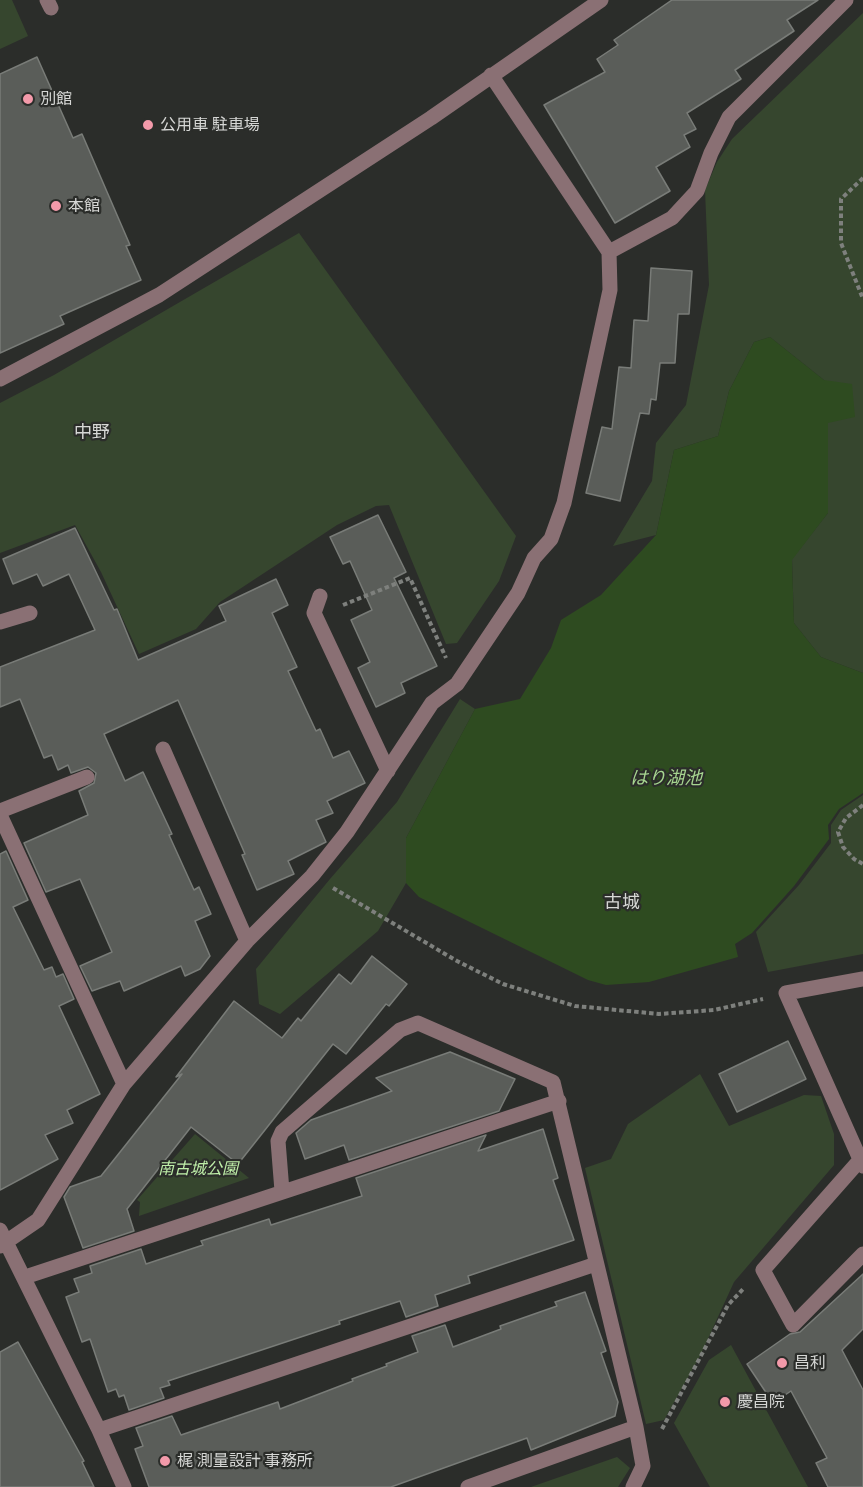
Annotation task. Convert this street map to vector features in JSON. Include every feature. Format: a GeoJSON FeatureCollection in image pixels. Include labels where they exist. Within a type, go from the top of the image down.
{"type":"FeatureCollection","features":[{"type":"Feature","properties":{"kind":"street"},"geometry":{"type":"LineString","coordinates":[[0,379],[159,295],[332,184],[601,0]]}},
{"type":"Feature","properties":{"kind":"street"},"geometry":{"type":"LineString","coordinates":[[609,252],[672,218],[697,191],[729,117],[846,0]]}},
{"type":"Feature","properties":{"kind":"street"},"geometry":{"type":"LineString","coordinates":[[124,1487],[25,1277],[2,1240],[38,1220],[124,1084],[247,941],[312,876],[388,771],[432,703],[457,684],[518,592],[534,558],[551,539],[564,503],[610,290],[609,252],[491,75]]}},
{"type":"Feature","properties":{"kind":"street"},"geometry":{"type":"LineString","coordinates":[[321,596],[314,613],[388,771]]}},
{"type":"Feature","properties":{"kind":"street"},"geometry":{"type":"LineString","coordinates":[[0,622],[30,613]]}},
{"type":"Feature","properties":{"kind":"street"},"geometry":{"type":"LineString","coordinates":[[163,749],[247,941]]}},
{"type":"Feature","properties":{"kind":"street"},"geometry":{"type":"LineString","coordinates":[[87,777],[0,813],[124,1084]]}},
{"type":"Feature","properties":{"kind":"street"},"geometry":{"type":"LineString","coordinates":[[863,979],[786,993],[862,1163],[763,1270],[792,1325],[863,1254]]}},
{"type":"Feature","properties":{"kind":"street"},"geometry":{"type":"LineString","coordinates":[[282,1191],[278,1141],[282,1132],[400,1030],[418,1023],[553,1082],[636,1427],[643,1466],[633,1487]]}},
{"type":"Feature","properties":{"kind":"street"},"geometry":{"type":"LineString","coordinates":[[25,1277],[559,1101]]}},
{"type":"Feature","properties":{"kind":"street"},"geometry":{"type":"LineString","coordinates":[[99,1430],[596,1264]]}},
{"type":"Feature","properties":{"kind":"street"},"geometry":{"type":"LineString","coordinates":[[468,1487],[636,1427]]}},
{"type":"Feature","properties":{"kind":"path"},"geometry":{"type":"LineString","coordinates":[[863,178],[841,199],[841,243],[863,299]]}},
{"type":"Feature","properties":{"kind":"path"},"geometry":{"type":"LineString","coordinates":[[314,613],[348,604],[410,578],[457,684]]}},
{"type":"Feature","properties":{"kind":"path"},"geometry":{"type":"LineString","coordinates":[[863,805],[846,818],[838,832],[843,847],[854,859],[863,864]]}},
{"type":"Feature","properties":{"kind":"path"},"geometry":{"type":"LineString","coordinates":[[312,876],[485,975],[504,984],[575,1006],[659,1014],[714,1010],[786,993]]}},
{"type":"Feature","properties":{"kind":"path"},"geometry":{"type":"LineString","coordinates":[[643,1466],[728,1305],[763,1270]]}},
{"type":"Feature","properties":{"kind":"green space"},"geometry":{"type":"Polygon","coordinates":[[[0,0],[12,0],[28,36],[0,49],[0,0]]]}},
{"type":"Feature","properties":{"kind":"green space"},"geometry":{"type":"Polygon","coordinates":[[[863,13],[863,673],[821,657],[794,623],[792,559],[828,513],[828,422],[824,380],[770,337],[754,342],[729,391],[718,436],[674,450],[656,535],[613,546],[652,481],[656,443],[686,405],[709,285],[705,190],[717,162],[732,139],[863,13]]]}},
{"type":"Feature","properties":{"kind":"green space"},"geometry":{"type":"Polygon","coordinates":[[[299,233],[516,536],[499,581],[457,643],[446,644],[389,505],[376,506],[337,525],[220,602],[196,629],[139,654],[101,572],[75,525],[0,553],[0,403],[54,375],[299,233]]]}},
{"type":"Feature","properties":{"kind":"green space"},"geometry":{"type":"Polygon","coordinates":[[[460,699],[475,709],[406,838],[406,883],[378,931],[280,1014],[259,1004],[256,969],[397,802],[460,699]]]}},
{"type":"Feature","properties":{"kind":"green space"},"geometry":{"type":"Polygon","coordinates":[[[863,795],[863,954],[768,972],[756,932],[799,885],[831,843],[831,825],[841,810],[863,795]]]}},
{"type":"Feature","properties":{"kind":"green space"},"geometry":{"type":"Polygon","coordinates":[[[700,1074],[729,1126],[804,1095],[821,1096],[834,1134],[834,1165],[734,1282],[700,1356],[664,1420],[646,1424],[585,1168],[611,1159],[628,1124],[700,1074]]]}},
{"type":"Feature","properties":{"kind":"green space","name":"南古城公園"},"geometry":{"type":"Polygon","coordinates":[[[195,1134],[249,1178],[139,1216],[140,1202],[137,1200],[195,1134]]]}},
{"type":"Feature","properties":{"kind":"green space","name":"慶昌院"},"geometry":{"type":"Polygon","coordinates":[[[731,1345],[808,1487],[710,1487],[674,1423],[709,1360],[731,1345]]]}},
{"type":"Feature","properties":{"kind":"green space"},"geometry":{"type":"Polygon","coordinates":[[[617,1457],[630,1468],[618,1487],[531,1487],[617,1457]]]}},
{"type":"Feature","properties":{"kind":"water","name":"はり湖池"},"geometry":{"type":"Polygon","coordinates":[[[770,337],[824,380],[852,384],[855,417],[828,423],[828,513],[792,560],[794,623],[821,657],[863,673],[863,793],[839,809],[828,825],[829,839],[794,886],[752,933],[735,944],[738,957],[649,982],[606,985],[588,980],[419,897],[406,883],[406,838],[475,709],[520,699],[551,648],[561,620],[601,595],[656,535],[674,450],[718,436],[729,391],[754,342],[770,337]]]}},
{"type":"Feature","properties":{"kind":"building"},"geometry":{"type":"Polygon","coordinates":[[[672,0],[818,0],[787,20],[794,31],[735,70],[741,79],[687,113],[696,129],[684,135],[690,147],[656,167],[670,191],[615,223],[544,105],[605,72],[597,59],[618,45],[614,40],[672,0]]]}},
{"type":"Feature","properties":{"kind":"building"},"geometry":{"type":"Polygon","coordinates":[[[37,57],[73,138],[82,134],[130,245],[126,246],[141,280],[60,316],[64,324],[0,353],[0,74],[37,57]]]}},
{"type":"Feature","properties":{"kind":"building"},"geometry":{"type":"Polygon","coordinates":[[[651,268],[692,271],[689,314],[678,314],[675,363],[660,363],[656,400],[651,399],[649,414],[640,413],[620,501],[586,493],[602,427],[612,429],[619,367],[631,368],[634,320],[648,321],[651,268]]]}},
{"type":"Feature","properties":{"kind":"building"},"geometry":{"type":"Polygon","coordinates":[[[378,515],[406,572],[394,578],[437,666],[401,683],[405,693],[376,707],[358,668],[370,662],[351,620],[372,610],[350,561],[343,564],[330,537],[378,515]]]}},
{"type":"Feature","properties":{"kind":"building"},"geometry":{"type":"Polygon","coordinates":[[[75,528],[114,610],[117,609],[138,660],[226,621],[219,606],[276,579],[288,605],[272,613],[297,667],[288,671],[316,731],[320,729],[333,758],[349,751],[365,783],[327,801],[333,813],[316,820],[326,842],[288,861],[294,874],[257,890],[242,855],[245,854],[178,700],[104,734],[125,781],[143,772],[172,834],[169,835],[194,890],[199,887],[211,914],[195,921],[210,956],[200,969],[185,976],[181,966],[124,991],[120,981],[92,991],[80,966],[112,952],[80,879],[46,892],[24,843],[88,815],[79,791],[94,783],[96,773],[88,767],[71,773],[68,765],[58,770],[52,755],[44,758],[20,699],[0,707],[0,667],[95,630],[69,574],[43,586],[37,574],[13,584],[3,559],[75,528]]]}},
{"type":"Feature","properties":{"kind":"building"},"geometry":{"type":"Polygon","coordinates":[[[6,851],[28,900],[13,907],[44,970],[52,967],[56,977],[63,974],[74,999],[59,1006],[100,1094],[67,1110],[73,1123],[45,1135],[58,1159],[0,1190],[0,854],[6,851]]]}},
{"type":"Feature","properties":{"kind":"building"},"geometry":{"type":"Polygon","coordinates":[[[372,956],[407,984],[389,1006],[386,1004],[346,1054],[333,1044],[238,1164],[191,1127],[127,1209],[134,1231],[83,1248],[64,1197],[70,1187],[101,1176],[182,1074],[176,1077],[234,1001],[282,1038],[298,1018],[301,1021],[339,974],[351,984],[372,956]]]}},
{"type":"Feature","properties":{"kind":"building"},"geometry":{"type":"Polygon","coordinates":[[[788,1041],[806,1079],[737,1112],[719,1074],[788,1041]]]}},
{"type":"Feature","properties":{"kind":"building"},"geometry":{"type":"Polygon","coordinates":[[[450,1052],[515,1079],[499,1111],[349,1160],[344,1145],[305,1159],[296,1133],[311,1120],[392,1091],[376,1078],[450,1052]]]}},
{"type":"Feature","properties":{"kind":"building"},"geometry":{"type":"Polygon","coordinates":[[[543,1129],[558,1178],[553,1180],[574,1240],[468,1276],[470,1283],[435,1295],[438,1306],[406,1317],[400,1301],[339,1321],[340,1324],[168,1381],[170,1385],[160,1388],[164,1398],[129,1410],[124,1395],[119,1397],[116,1389],[108,1392],[90,1339],[82,1342],[66,1297],[79,1292],[74,1279],[92,1273],[90,1266],[141,1249],[146,1264],[203,1245],[201,1241],[269,1219],[271,1225],[362,1196],[356,1178],[486,1135],[478,1151],[543,1129]]]}},
{"type":"Feature","properties":{"kind":"building"},"geometry":{"type":"Polygon","coordinates":[[[863,1274],[863,1329],[842,1350],[863,1390],[863,1487],[828,1487],[816,1463],[827,1458],[791,1391],[773,1403],[747,1364],[790,1334],[800,1332],[863,1274]]]}},
{"type":"Feature","properties":{"kind":"building"},"geometry":{"type":"Polygon","coordinates":[[[585,1292],[606,1351],[601,1353],[618,1402],[615,1416],[531,1450],[527,1438],[391,1487],[149,1487],[135,1449],[143,1446],[136,1428],[172,1416],[181,1435],[278,1402],[280,1409],[353,1381],[352,1379],[418,1352],[412,1336],[445,1325],[453,1347],[501,1329],[500,1326],[557,1306],[555,1302],[585,1292]]]}},
{"type":"Feature","properties":{"kind":"building"},"geometry":{"type":"Polygon","coordinates":[[[18,1342],[84,1461],[82,1462],[94,1487],[0,1487],[0,1352],[18,1342]]]}},
{"type":"Feature","properties":{"kind":"place","name":"別館"},"geometry":{"type":"Point","coordinates":[28,99]}},
{"type":"Feature","properties":{"kind":"place","name":"公用車 駐車場"},"geometry":{"type":"Point","coordinates":[148,125]}},
{"type":"Feature","properties":{"kind":"place","name":"本館"},"geometry":{"type":"Point","coordinates":[56,206]}},
{"type":"Feature","properties":{"kind":"place","name":"昌利"},"geometry":{"type":"Point","coordinates":[782,1363]}},
{"type":"Feature","properties":{"kind":"place","name":"慶昌院"},"geometry":{"type":"Point","coordinates":[725,1402]}},
{"type":"Feature","properties":{"kind":"place","name":"梶 測量設計 事務所"},"geometry":{"type":"Point","coordinates":[165,1461]}},
{"type":"Feature","properties":{"kind":"district","name":"中野"},"geometry":{"type":"Point","coordinates":[92,433]}},
{"type":"Feature","properties":{"kind":"district","name":"古城"},"geometry":{"type":"Point","coordinates":[622,903]}}]}
